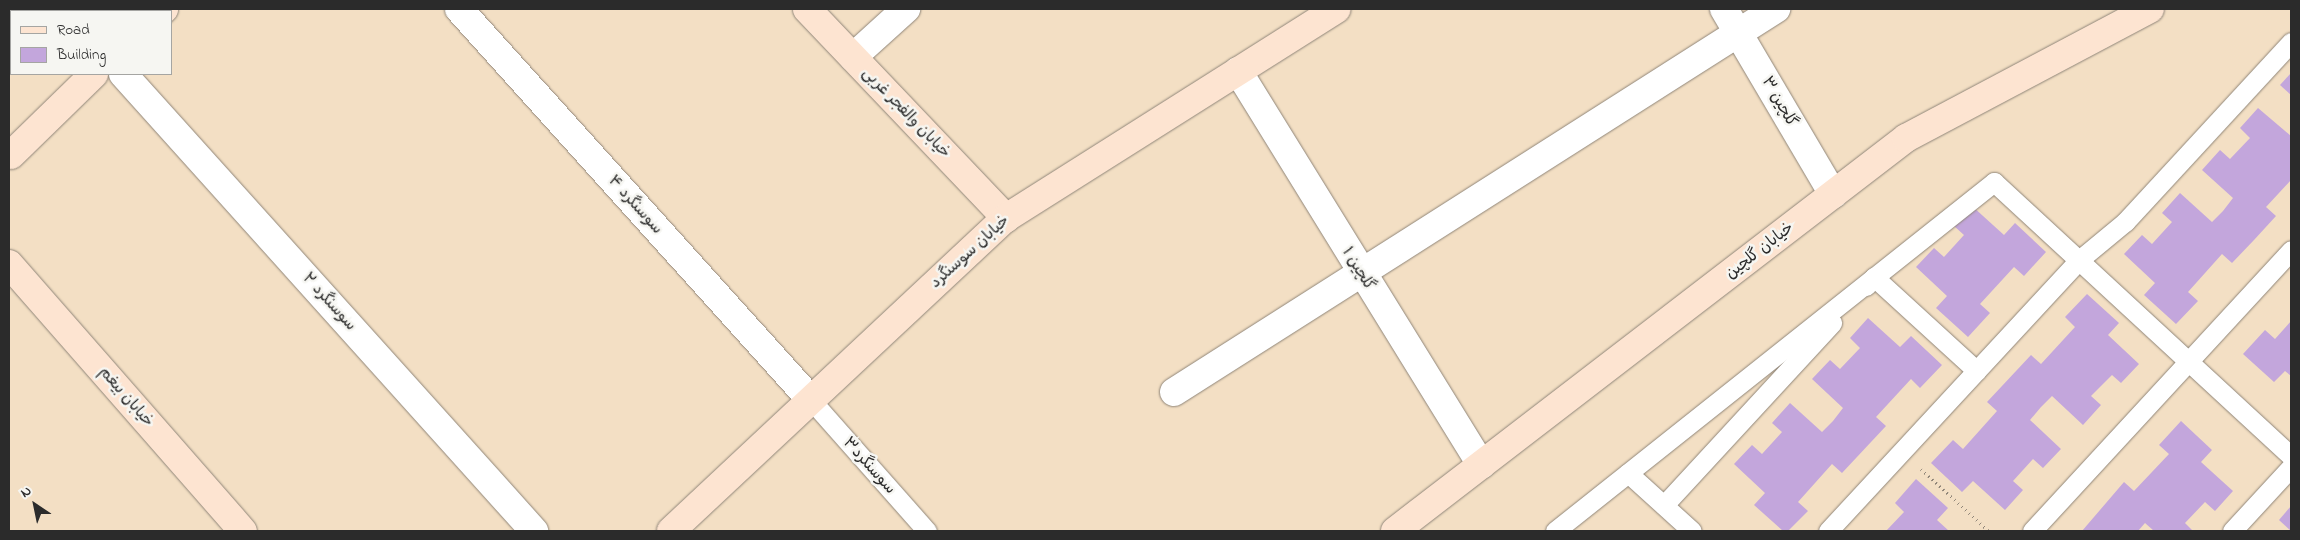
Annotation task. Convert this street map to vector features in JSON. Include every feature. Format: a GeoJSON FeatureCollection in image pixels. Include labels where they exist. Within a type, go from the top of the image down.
{"type":"FeatureCollection","features":[{"type":"Feature","properties":{"kind":"street","name":"سوسنگرد ۴"},"geometry":{"type":"LineString","coordinates":[[459,9],[810,400]]}},
{"type":"Feature","properties":{"kind":"street","name":"خیابان والفجر غربی"},"geometry":{"type":"LineString","coordinates":[[807,9],[1006,218]]}},
{"type":"Feature","properties":{"kind":"street"},"geometry":{"type":"LineString","coordinates":[[853,57],[906,9]]}},
{"type":"Feature","properties":{"kind":"street","name":"خیابان سوسنگرد"},"geometry":{"type":"LineString","coordinates":[[670,531],[1006,218],[1336,9]]}},
{"type":"Feature","properties":{"kind":"street","name":"گلچین ۳"},"geometry":{"type":"LineString","coordinates":[[1724,9],[1833,194]]}},
{"type":"Feature","properties":{"kind":"street"},"geometry":{"type":"LineString","coordinates":[[1174,392],[1776,9]]}},
{"type":"Feature","properties":{"kind":"street","name":"خیابان گلچین"},"geometry":{"type":"LineString","coordinates":[[1395,531],[1906,138],[2150,9]]}},
{"type":"Feature","properties":{"kind":"street","name":"گلچین ۱"},"geometry":{"type":"LineString","coordinates":[[1238,71],[1360,273],[1481,465]]}},
{"type":"Feature","properties":{"kind":"street"},"geometry":{"type":"LineString","coordinates":[[9,150],[93,75]]}},
{"type":"Feature","properties":{"kind":"street","name":"سوسنگرد ۲"},"geometry":{"type":"LineString","coordinates":[[124,75],[534,531]]}},
{"type":"Feature","properties":{"kind":"street","name":"خیابان بیغم"},"geometry":{"type":"LineString","coordinates":[[9,264],[243,531]]}},
{"type":"Feature","properties":{"kind":"lane"},"geometry":{"type":"LineString","coordinates":[[1828,531],[2079,260],[2125,222],[2291,42]]}},
{"type":"Feature","properties":{"kind":"lane"},"geometry":{"type":"LineString","coordinates":[[1555,531],[1994,182],[2291,456]]}},
{"type":"Feature","properties":{"kind":"lane"},"geometry":{"type":"LineString","coordinates":[[2032,531],[2291,250]]}},
{"type":"Feature","properties":{"kind":"lane"},"geometry":{"type":"LineString","coordinates":[[1874,277],[1977,371]]}},
{"type":"Feature","properties":{"kind":"lane"},"geometry":{"type":"LineString","coordinates":[[1664,505],[1874,277]]}},
{"type":"Feature","properties":{"kind":"lane","name":"سوسنگرد۳"},"geometry":{"type":"LineString","coordinates":[[810,400],[927,531]]}},
{"type":"Feature","properties":{"kind":"lane"},"geometry":{"type":"LineString","coordinates":[[2232,531],[2291,467]]}},
{"type":"Feature","properties":{"kind":"lane"},"geometry":{"type":"LineString","coordinates":[[1628,473],[1692,531]]}},
{"type":"Feature","properties":{"kind":"path"},"geometry":{"type":"LineString","coordinates":[[1902,451],[1989,531]]}},
{"type":"Feature","properties":{"kind":"building"},"geometry":{"type":"Polygon","coordinates":[[[2291,73],[2291,95],[2280,85],[2291,73]]]}},
{"type":"Feature","properties":{"kind":"building"},"geometry":{"type":"Polygon","coordinates":[[[2258,108],[2291,136],[2291,180],[2266,207],[2276,216],[2232,263],[2222,254],[2188,292],[2198,301],[2176,324],[2144,295],[2155,283],[2124,254],[2142,235],[2152,244],[2172,222],[2162,213],[2180,193],[2212,222],[2223,211],[2233,198],[2202,170],[2220,150],[2230,159],[2250,138],[2240,128],[2258,108]]]}},
{"type":"Feature","properties":{"kind":"building"},"geometry":{"type":"Polygon","coordinates":[[[1972,206],[2004,235],[2015,223],[2046,252],[2024,276],[2014,267],[1980,304],[1990,313],[1968,337],[1936,308],[1947,296],[1916,267],[1934,248],[1944,257],[1964,235],[1954,226],[1972,206]]]}},
{"type":"Feature","properties":{"kind":"building"},"geometry":{"type":"Polygon","coordinates":[[[2087,294],[2119,323],[2108,335],[2139,364],[2121,383],[2112,375],[2091,396],[2101,405],[2083,425],[2052,396],[2041,407],[2030,420],[2061,449],[2043,468],[2033,459],[2013,481],[2023,490],[2005,510],[1973,481],[1962,492],[1931,463],[1953,440],[1963,449],[1997,411],[1987,402],[2031,355],[2041,364],[2075,327],[2065,317],[2087,294]]]}},
{"type":"Feature","properties":{"kind":"building"},"geometry":{"type":"Polygon","coordinates":[[[1868,318],[1900,347],[1911,336],[1942,365],[1920,388],[1911,379],[1876,417],[1886,426],[1842,473],[1832,464],[1798,502],[1808,511],[1788,531],[1783,531],[1754,505],[1765,493],[1734,464],[1752,445],[1762,454],[1782,432],[1772,423],[1790,403],[1822,432],[1833,421],[1843,408],[1812,379],[1830,360],[1840,369],[1860,348],[1850,338],[1868,318]]]}},
{"type":"Feature","properties":{"kind":"building"},"geometry":{"type":"Polygon","coordinates":[[[2291,321],[2291,376],[2285,371],[2274,382],[2243,354],[2265,330],[2275,339],[2291,321]]]}},
{"type":"Feature","properties":{"kind":"building"},"geometry":{"type":"Polygon","coordinates":[[[2181,421],[2212,450],[2201,462],[2233,491],[2215,511],[2205,502],[2185,523],[2193,531],[2154,531],[2145,523],[2138,531],[2082,531],[2124,482],[2134,491],[2169,454],[2159,445],[2181,421]]]}},
{"type":"Feature","properties":{"kind":"building"},"geometry":{"type":"Polygon","coordinates":[[[1916,479],[1948,508],[1937,520],[1949,531],[1886,531],[1904,512],[1895,503],[1916,479]]]}},
{"type":"Feature","properties":{"kind":"building"},"geometry":{"type":"Polygon","coordinates":[[[2291,506],[2291,531],[2279,520],[2291,506]]]}}]}
